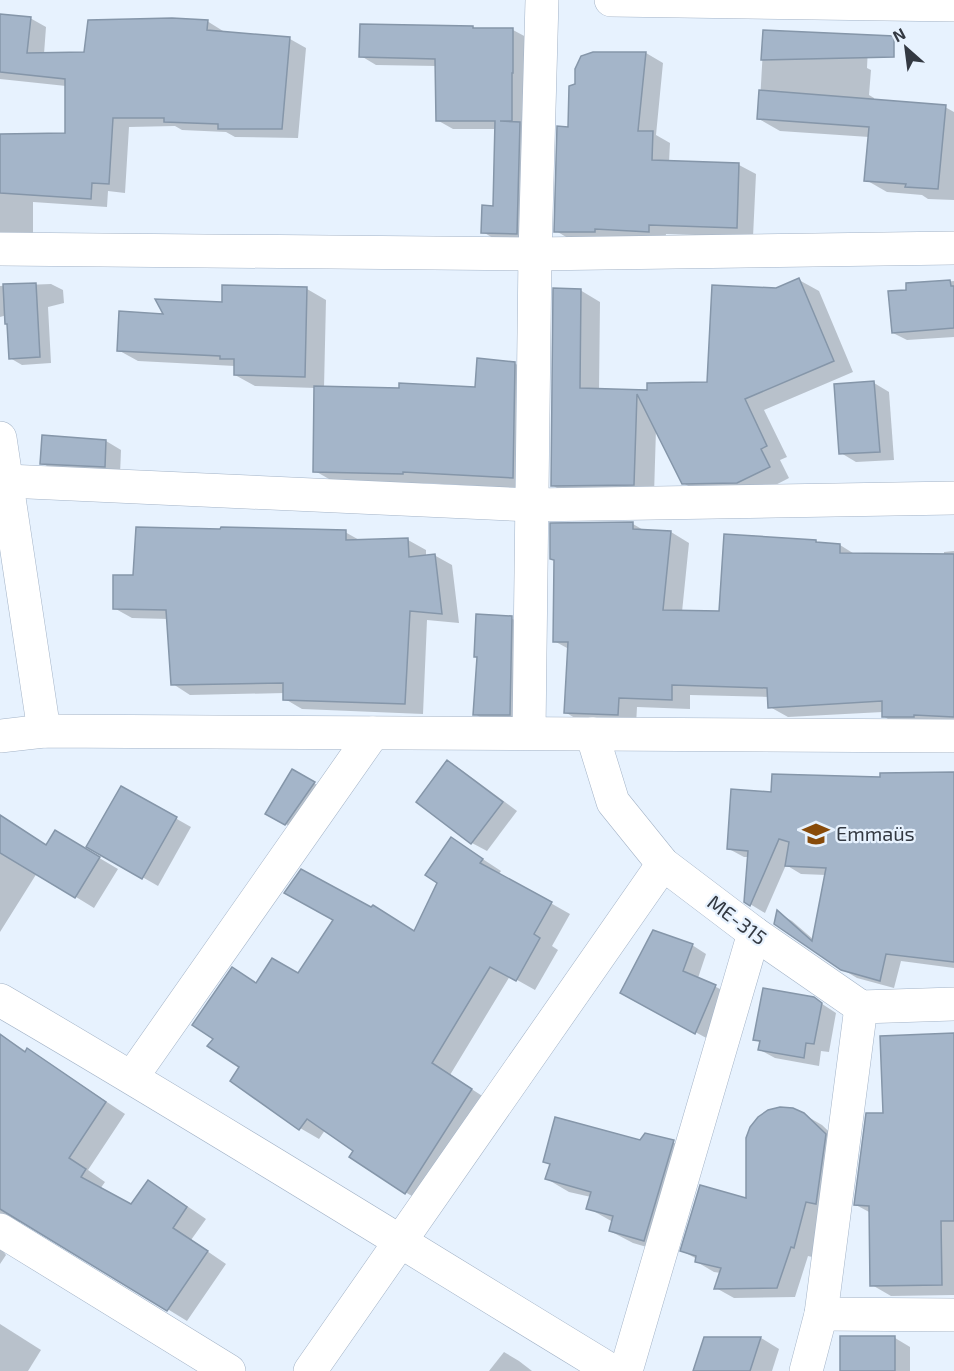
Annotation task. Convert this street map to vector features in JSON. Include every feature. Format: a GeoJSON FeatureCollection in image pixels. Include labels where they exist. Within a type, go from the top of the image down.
{"type":"FeatureCollection","features":[{"type":"Feature","properties":{"kind":"street"},"geometry":{"type":"LineString","coordinates":[[529,733],[535,254],[542,0]]}},
{"type":"Feature","properties":{"kind":"street"},"geometry":{"type":"LineString","coordinates":[[611,0],[954,6]]}},
{"type":"Feature","properties":{"kind":"street"},"geometry":{"type":"LineString","coordinates":[[0,249],[535,254],[954,248]]}},
{"type":"Feature","properties":{"kind":"street"},"geometry":{"type":"LineString","coordinates":[[0,438],[44,731]]}},
{"type":"Feature","properties":{"kind":"street"},"geometry":{"type":"LineString","coordinates":[[7,481],[532,505],[954,498]]}},
{"type":"Feature","properties":{"kind":"street"},"geometry":{"type":"LineString","coordinates":[[0,736],[44,731],[954,736]]}},
{"type":"Feature","properties":{"kind":"street"},"geometry":{"type":"LineString","coordinates":[[132,1077],[374,734]]}},
{"type":"Feature","properties":{"kind":"street","name":"ME-315"},"geometry":{"type":"LineString","coordinates":[[592,734],[614,802],[663,864],[754,933],[861,1007]]}},
{"type":"Feature","properties":{"kind":"street"},"geometry":{"type":"LineString","coordinates":[[310,1371],[663,864]]}},
{"type":"Feature","properties":{"kind":"street"},"geometry":{"type":"LineString","coordinates":[[626,1371],[754,933]]}},
{"type":"Feature","properties":{"kind":"street"},"geometry":{"type":"LineString","coordinates":[[0,1000],[132,1077],[612,1371]]}},
{"type":"Feature","properties":{"kind":"street"},"geometry":{"type":"LineString","coordinates":[[806,1371],[821,1314],[861,1007],[954,1004]]}},
{"type":"Feature","properties":{"kind":"street"},"geometry":{"type":"LineString","coordinates":[[4,1241],[229,1371]]}},
{"type":"Feature","properties":{"kind":"street"},"geometry":{"type":"LineString","coordinates":[[821,1314],[954,1315]]}},
{"type":"Feature","properties":{"kind":"building"},"geometry":{"type":"Polygon","coordinates":[[[0,14],[31,17],[27,53],[84,52],[88,20],[172,18],[208,20],[207,30],[290,37],[282,129],[218,129],[218,124],[164,122],[164,118],[113,118],[109,184],[92,183],[91,199],[0,193],[0,134],[65,133],[65,79],[0,72],[0,14]]]}},
{"type":"Feature","properties":{"kind":"building"},"geometry":{"type":"Polygon","coordinates":[[[360,24],[513,28],[512,121],[500,121],[520,122],[517,234],[481,233],[482,205],[493,206],[495,121],[436,121],[435,59],[359,57],[360,24]]]}},
{"type":"Feature","properties":{"kind":"building"},"geometry":{"type":"Polygon","coordinates":[[[763,30],[894,36],[894,57],[761,60],[763,30]]]}},
{"type":"Feature","properties":{"kind":"building"},"geometry":{"type":"Polygon","coordinates":[[[593,52],[646,52],[638,131],[653,131],[652,160],[739,163],[737,228],[649,225],[649,232],[595,229],[595,232],[554,232],[557,126],[568,127],[569,86],[575,84],[575,69],[581,56],[593,52]]]}},
{"type":"Feature","properties":{"kind":"building"},"geometry":{"type":"Polygon","coordinates":[[[759,90],[946,105],[938,189],[864,181],[869,127],[757,119],[759,90]]]}},
{"type":"Feature","properties":{"kind":"building"},"geometry":{"type":"Polygon","coordinates":[[[799,278],[834,361],[745,399],[767,446],[761,449],[770,467],[737,483],[682,484],[637,394],[634,485],[551,486],[553,288],[581,289],[580,388],[647,390],[647,383],[707,382],[712,285],[776,288],[799,278]]]}},
{"type":"Feature","properties":{"kind":"building"},"geometry":{"type":"Polygon","coordinates":[[[950,280],[951,286],[954,286],[954,328],[892,333],[888,291],[906,290],[906,283],[950,280]]]}},
{"type":"Feature","properties":{"kind":"building"},"geometry":{"type":"Polygon","coordinates":[[[36,283],[40,357],[9,359],[3,284],[36,283]]]}},
{"type":"Feature","properties":{"kind":"building"},"geometry":{"type":"Polygon","coordinates":[[[222,285],[307,287],[305,377],[234,375],[234,359],[220,359],[220,356],[117,351],[119,311],[163,314],[155,299],[222,302],[222,285]]]}},
{"type":"Feature","properties":{"kind":"building"},"geometry":{"type":"Polygon","coordinates":[[[477,358],[515,362],[513,478],[403,472],[403,474],[313,472],[314,386],[399,388],[399,383],[475,387],[477,358]]]}},
{"type":"Feature","properties":{"kind":"building"},"geometry":{"type":"Polygon","coordinates":[[[874,381],[880,452],[839,454],[834,384],[874,381]]]}},
{"type":"Feature","properties":{"kind":"building"},"geometry":{"type":"Polygon","coordinates":[[[42,435],[106,440],[105,467],[40,464],[42,435]]]}},
{"type":"Feature","properties":{"kind":"building"},"geometry":{"type":"Polygon","coordinates":[[[633,522],[633,529],[671,531],[663,610],[719,611],[724,534],[816,540],[816,542],[840,544],[840,553],[954,554],[954,717],[914,715],[914,717],[882,717],[882,701],[768,708],[767,688],[672,685],[672,700],[619,698],[618,715],[564,713],[568,642],[553,642],[554,560],[550,559],[550,523],[633,522]]]}},
{"type":"Feature","properties":{"kind":"building"},"geometry":{"type":"Polygon","coordinates":[[[136,527],[346,530],[346,540],[408,538],[409,557],[435,554],[442,614],[410,611],[405,704],[283,700],[283,683],[171,685],[166,610],[113,609],[113,575],[133,575],[136,527]]]}},
{"type":"Feature","properties":{"kind":"building"},"geometry":{"type":"Polygon","coordinates":[[[476,614],[512,616],[510,715],[473,715],[477,657],[474,657],[476,614]]]}},
{"type":"Feature","properties":{"kind":"building"},"geometry":{"type":"Polygon","coordinates":[[[447,760],[503,802],[471,844],[416,802],[447,760]]]}},
{"type":"Feature","properties":{"kind":"building"},"geometry":{"type":"Polygon","coordinates":[[[292,769],[315,782],[285,825],[265,814],[292,769]]]}},
{"type":"Feature","properties":{"kind":"building"},"geometry":{"type":"Polygon","coordinates":[[[954,772],[954,962],[886,954],[880,981],[841,970],[774,924],[777,910],[812,941],[826,868],[785,866],[789,842],[779,839],[750,906],[744,902],[748,851],[727,849],[731,789],[771,792],[772,774],[880,777],[880,773],[954,772]]]}},
{"type":"Feature","properties":{"kind":"building"},"geometry":{"type":"Polygon","coordinates":[[[121,786],[177,817],[142,879],[86,847],[121,786]]]}},
{"type":"Feature","properties":{"kind":"building"},"geometry":{"type":"Polygon","coordinates":[[[0,815],[46,845],[55,830],[100,857],[75,898],[0,853],[0,815]]]}},
{"type":"Feature","properties":{"kind":"building"},"geometry":{"type":"Polygon","coordinates":[[[451,837],[483,859],[480,863],[552,902],[534,934],[540,938],[516,981],[490,967],[432,1063],[472,1089],[405,1194],[349,1157],[353,1151],[307,1119],[299,1130],[230,1081],[239,1067],[207,1046],[213,1039],[192,1025],[232,967],[256,983],[272,958],[298,973],[333,920],[284,893],[301,869],[371,907],[373,905],[414,931],[437,883],[425,875],[451,837]]]}},
{"type":"Feature","properties":{"kind":"building"},"geometry":{"type":"Polygon","coordinates":[[[653,930],[693,944],[683,971],[716,985],[695,1034],[620,993],[653,930]]]}},
{"type":"Feature","properties":{"kind":"building"},"geometry":{"type":"Polygon","coordinates":[[[763,988],[814,997],[822,1003],[814,1044],[806,1043],[804,1058],[758,1050],[760,1041],[753,1040],[763,988]]]}},
{"type":"Feature","properties":{"kind":"building"},"geometry":{"type":"Polygon","coordinates":[[[954,1033],[954,1221],[941,1221],[942,1285],[870,1286],[869,1206],[854,1205],[866,1113],[883,1113],[880,1036],[954,1033]]]}},
{"type":"Feature","properties":{"kind":"building"},"geometry":{"type":"Polygon","coordinates":[[[0,1034],[25,1052],[27,1048],[106,1102],[69,1158],[86,1169],[81,1177],[131,1204],[148,1180],[187,1207],[173,1228],[208,1251],[167,1311],[0,1209],[0,1034]]]}},
{"type":"Feature","properties":{"kind":"building"},"geometry":{"type":"Polygon","coordinates":[[[780,1107],[793,1108],[804,1113],[826,1134],[816,1204],[806,1202],[794,1248],[791,1247],[777,1288],[714,1289],[721,1268],[695,1262],[696,1256],[680,1251],[700,1185],[746,1198],[746,1138],[750,1127],[768,1110],[780,1107]]]}},
{"type":"Feature","properties":{"kind":"building"},"geometry":{"type":"Polygon","coordinates":[[[555,1117],[640,1140],[645,1133],[674,1140],[644,1241],[609,1231],[613,1216],[586,1209],[591,1192],[545,1179],[550,1164],[543,1162],[555,1117]]]}},
{"type":"Feature","properties":{"kind":"building"},"geometry":{"type":"Polygon","coordinates":[[[840,1336],[895,1336],[895,1371],[840,1371],[840,1336]]]}},
{"type":"Feature","properties":{"kind":"building"},"geometry":{"type":"Polygon","coordinates":[[[704,1337],[761,1337],[750,1371],[693,1371],[704,1337]]]}},
{"type":"Feature","properties":{"kind":"place","name":"Emmaüs"},"geometry":{"type":"Point","coordinates":[816,834]}}]}
